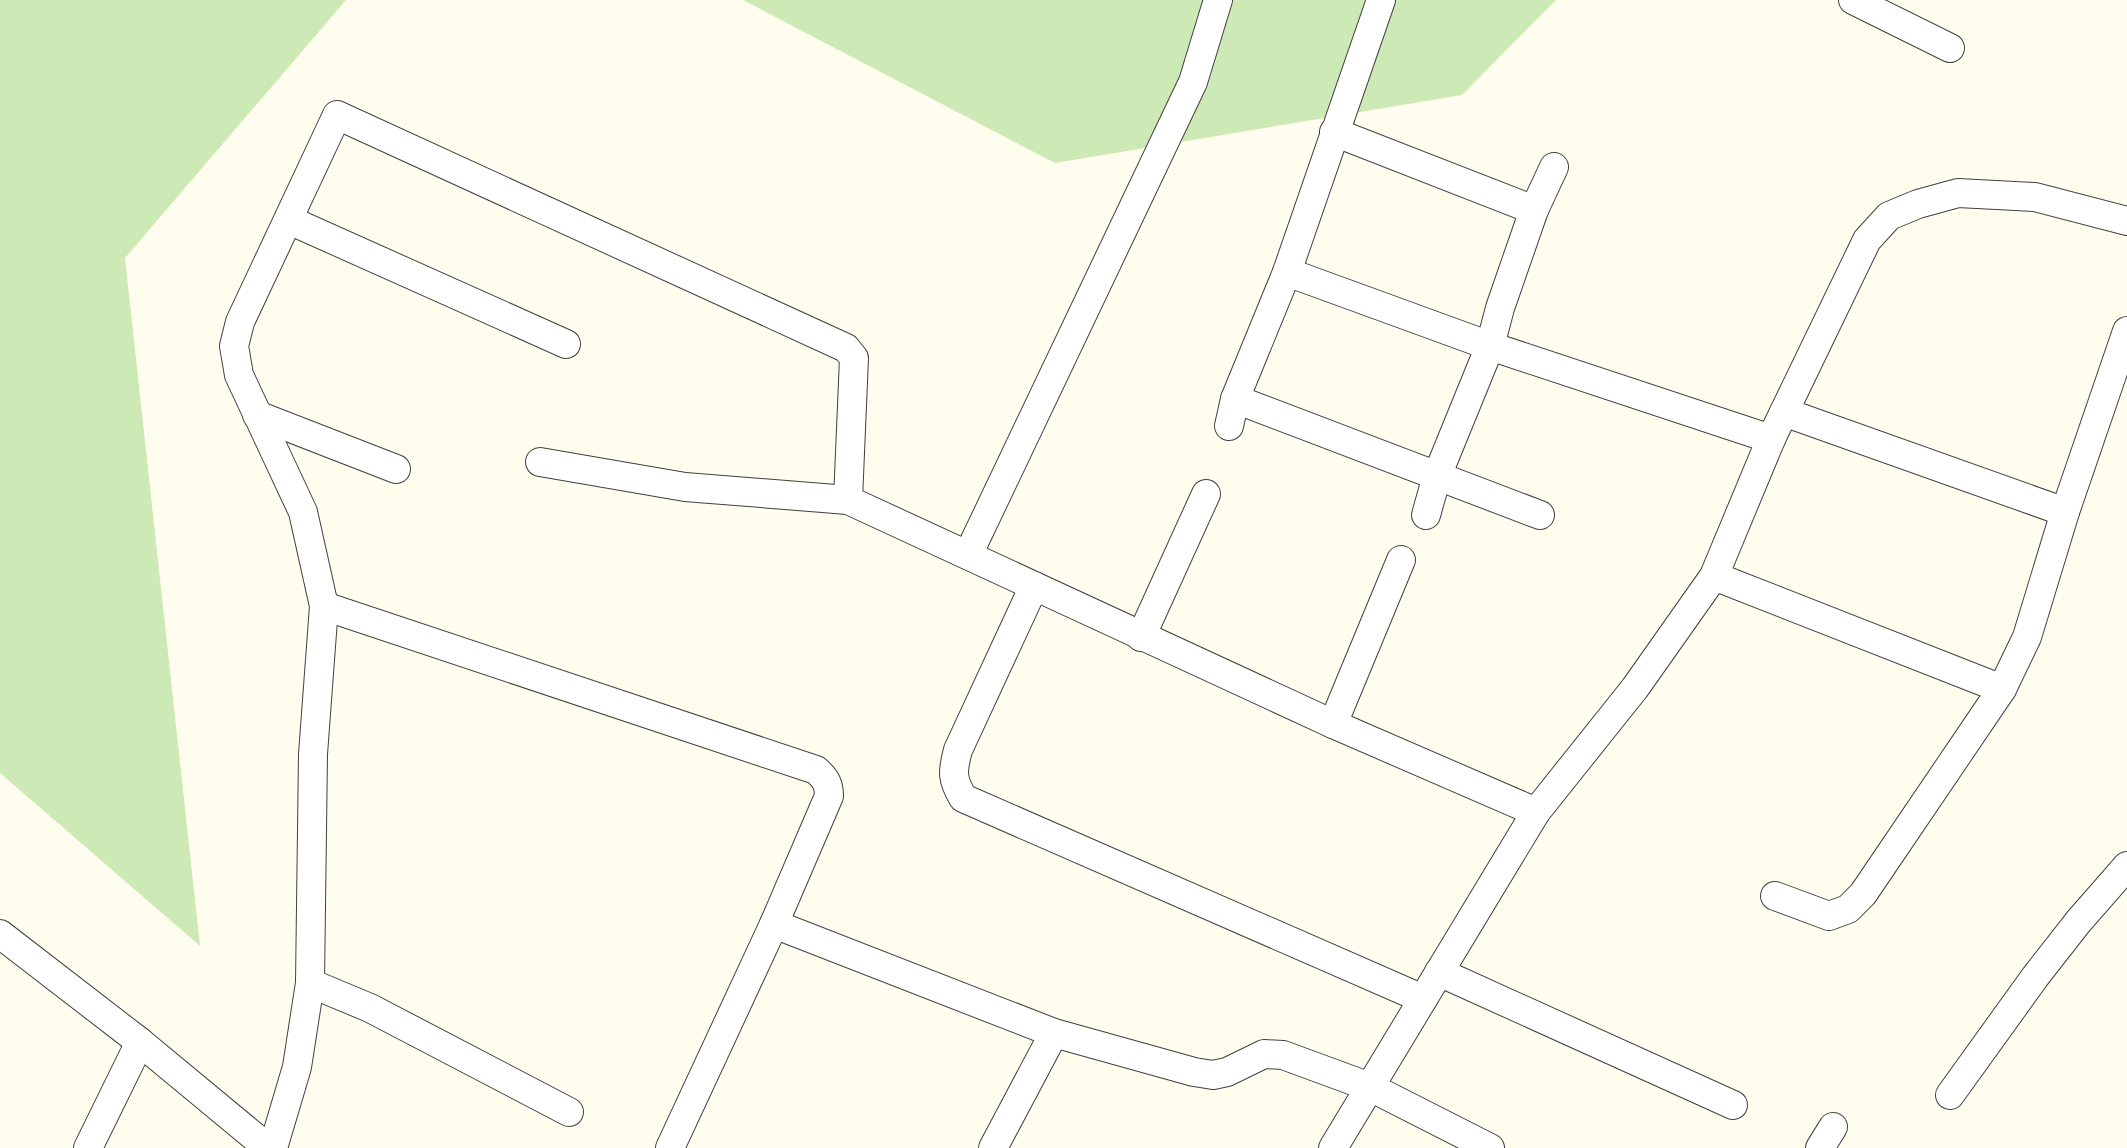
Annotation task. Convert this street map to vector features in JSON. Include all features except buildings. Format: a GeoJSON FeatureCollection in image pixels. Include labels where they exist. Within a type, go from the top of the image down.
{"type":"FeatureCollection","features":[{"type":"Feature","properties":{"kind":"street"},"geometry":{"type":"LineString","coordinates":[[968,555],[1193,82],[1218,0]]}},
{"type":"Feature","properties":{"kind":"street"},"geometry":{"type":"LineString","coordinates":[[1229,426],[1235,399],[1286,272],[1381,0]]}},
{"type":"Feature","properties":{"kind":"street"},"geometry":{"type":"LineString","coordinates":[[1866,2],[1950,48]]}},
{"type":"Feature","properties":{"kind":"street"},"geometry":{"type":"LineString","coordinates":[[273,1148],[298,1067],[310,983],[313,754],[324,606],[303,512],[239,375],[234,346],[240,322],[337,116],[846,348],[854,358],[848,500]]}},
{"type":"Feature","properties":{"kind":"street"},"geometry":{"type":"LineString","coordinates":[[1334,132],[1534,210]]}},
{"type":"Feature","properties":{"kind":"street"},"geometry":{"type":"LineString","coordinates":[[1426,515],[1437,476],[1490,346],[1500,308],[1534,210],[1554,167]]}},
{"type":"Feature","properties":{"kind":"street"},"geometry":{"type":"LineString","coordinates":[[1333,1148],[1536,812],[1635,688],[1714,576],[1771,439],[1866,240],[1889,216],[1918,204],[1958,193],[2035,197],[2127,222]]}},
{"type":"Feature","properties":{"kind":"street"},"geometry":{"type":"LineString","coordinates":[[289,220],[566,344]]}},
{"type":"Feature","properties":{"kind":"street"},"geometry":{"type":"LineString","coordinates":[[1286,272],[1490,346],[1771,439]]}},
{"type":"Feature","properties":{"kind":"street"},"geometry":{"type":"LineString","coordinates":[[1775,896],[1828,916],[1848,909],[1863,894],[2002,689],[2027,637],[2065,512],[2127,330]]}},
{"type":"Feature","properties":{"kind":"street"},"geometry":{"type":"LineString","coordinates":[[1235,399],[1540,515]]}},
{"type":"Feature","properties":{"kind":"street"},"geometry":{"type":"LineString","coordinates":[[1784,412],[2065,512]]}},
{"type":"Feature","properties":{"kind":"street"},"geometry":{"type":"LineString","coordinates":[[257,415],[396,469]]}},
{"type":"Feature","properties":{"kind":"street"},"geometry":{"type":"LineString","coordinates":[[540,462],[685,487],[848,500],[1141,637],[1333,724],[1536,812]]}},
{"type":"Feature","properties":{"kind":"street"},"geometry":{"type":"LineString","coordinates":[[1141,637],[1206,494]]}},
{"type":"Feature","properties":{"kind":"street"},"geometry":{"type":"LineString","coordinates":[[1333,724],[1400,560]]}},
{"type":"Feature","properties":{"kind":"street"},"geometry":{"type":"LineString","coordinates":[[1714,576],[2002,689]]}},
{"type":"Feature","properties":{"kind":"street"},"geometry":{"type":"LineString","coordinates":[[1034,586],[958,750],[953,767],[954,782],[963,798],[1422,999]]}},
{"type":"Feature","properties":{"kind":"street"},"geometry":{"type":"LineString","coordinates":[[324,606],[816,770],[824,777],[829,785],[828,796],[774,924],[670,1148]]}},
{"type":"Feature","properties":{"kind":"street"},"geometry":{"type":"LineString","coordinates":[[1950,1095],[2035,977],[2078,922],[2127,866]]}},
{"type":"Feature","properties":{"kind":"street"},"geometry":{"type":"LineString","coordinates":[[774,924],[1054,1033],[1194,1072],[1213,1075],[1227,1072],[1264,1054],[1283,1055],[1370,1087],[1490,1148]]}},
{"type":"Feature","properties":{"kind":"street"},"geometry":{"type":"LineString","coordinates":[[0,934],[140,1042],[268,1148]]}},
{"type":"Feature","properties":{"kind":"street"},"geometry":{"type":"LineString","coordinates":[[1438,972],[1733,1105]]}},
{"type":"Feature","properties":{"kind":"street"},"geometry":{"type":"LineString","coordinates":[[310,983],[370,1008],[569,1112]]}},
{"type":"Feature","properties":{"kind":"street"},"geometry":{"type":"LineString","coordinates":[[993,1148],[1054,1033]]}},
{"type":"Feature","properties":{"kind":"street"},"geometry":{"type":"LineString","coordinates":[[88,1148],[140,1042]]}},
{"type":"Feature","properties":{"kind":"green space"},"geometry":{"type":"Polygon","coordinates":[[[0,0],[346,0],[125,258],[200,946],[0,773],[0,0]]]}},
{"type":"Feature","properties":{"kind":"green space"},"geometry":{"type":"Polygon","coordinates":[[[743,0],[1556,0],[1462,95],[1055,163],[743,0]]]}}]}
